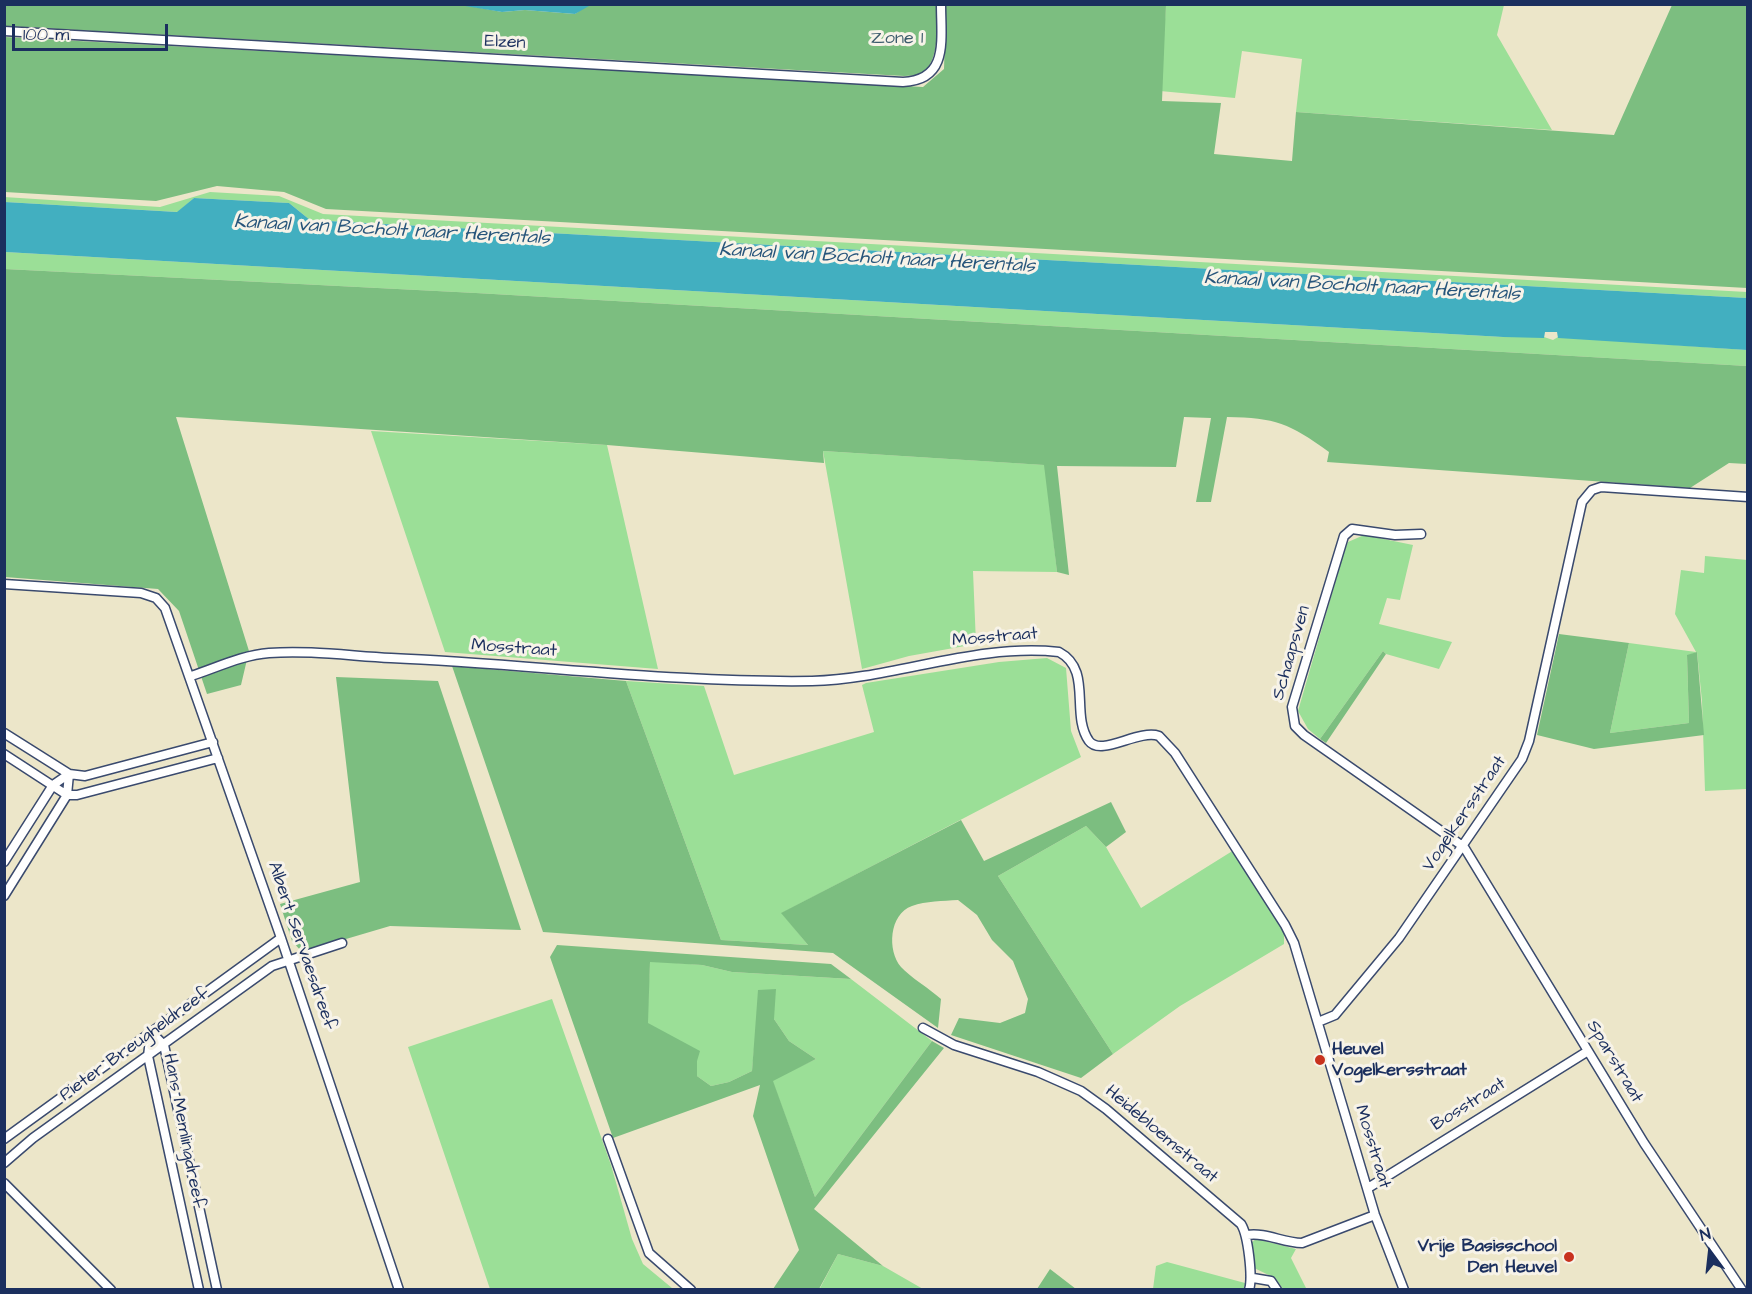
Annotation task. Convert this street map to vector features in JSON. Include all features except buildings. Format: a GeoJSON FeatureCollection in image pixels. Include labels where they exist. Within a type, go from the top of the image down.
{"type":"FeatureCollection","features":[{"type":"Feature","properties":{"kind":"street","name":"Elzen"},"geometry":{"type":"LineString","coordinates":[[4,32],[903,82],[919,81],[928,77],[934,68],[940,42],[941,4]]}},
{"type":"Feature","properties":{"kind":"street","name":"Vogelkersstraat"},"geometry":{"type":"LineString","coordinates":[[1318,1022],[1335,1015],[1399,938],[1513,775],[1529,741],[1582,502],[1592,490],[1601,487],[1748,497]]}},
{"type":"Feature","properties":{"kind":"street","name":"Schaapsven"},"geometry":{"type":"LineString","coordinates":[[1421,534],[1395,535],[1352,529],[1344,536],[1294,698],[1292,714],[1295,726],[1304,735],[1464,847]]}},
{"type":"Feature","properties":{"kind":"street","name":"Albert Servaesdreef"},"geometry":{"type":"LineString","coordinates":[[4,584],[141,593],[161,602],[169,614],[399,1290]]}},
{"type":"Feature","properties":{"kind":"street","name":"Mosstraat"},"geometry":{"type":"LineString","coordinates":[[191,676],[239,660],[270,653],[445,660],[702,678],[811,681],[851,677],[987,653],[1059,651],[1067,656],[1075,668],[1083,723],[1090,742],[1096,746],[1106,747],[1138,735],[1159,736],[1175,753],[1285,925],[1294,943],[1375,1215],[1404,1290]]}},
{"type":"Feature","properties":{"kind":"street"},"geometry":{"type":"LineString","coordinates":[[4,733],[69,774],[85,776],[213,742]]}},
{"type":"Feature","properties":{"kind":"street"},"geometry":{"type":"LineString","coordinates":[[4,754],[67,795],[77,795],[218,758]]}},
{"type":"Feature","properties":{"kind":"street"},"geometry":{"type":"LineString","coordinates":[[4,862],[53,785],[69,774]]}},
{"type":"Feature","properties":{"kind":"street"},"geometry":{"type":"LineString","coordinates":[[4,896],[67,795],[69,774]]}},
{"type":"Feature","properties":{"kind":"street","name":"Sparstraat"},"geometry":{"type":"LineString","coordinates":[[1464,847],[1644,1143],[1742,1290]]}},
{"type":"Feature","properties":{"kind":"street","name":"Pieter Breugheldreef"},"geometry":{"type":"LineString","coordinates":[[4,1139],[281,938]]}},
{"type":"Feature","properties":{"kind":"street"},"geometry":{"type":"LineString","coordinates":[[288,960],[342,943]]}},
{"type":"Feature","properties":{"kind":"street","name":"Pieter Breugheldreef"},"geometry":{"type":"LineString","coordinates":[[4,1163],[20,1148],[272,966],[288,960]]}},
{"type":"Feature","properties":{"kind":"street","name":"Heidebloemstraat"},"geometry":{"type":"LineString","coordinates":[[923,1028],[954,1045],[1038,1072],[1091,1098],[1241,1224],[1247,1235]]}},
{"type":"Feature","properties":{"kind":"street","name":"Hans Memlingdreef"},"geometry":{"type":"LineString","coordinates":[[151,1032],[164,1045],[218,1290]]}},
{"type":"Feature","properties":{"kind":"street","name":"Hans Memlingdreef"},"geometry":{"type":"LineString","coordinates":[[151,1032],[148,1056],[199,1290]]}},
{"type":"Feature","properties":{"kind":"street","name":"Bosstraat"},"geometry":{"type":"LineString","coordinates":[[1368,1188],[1588,1051]]}},
{"type":"Feature","properties":{"kind":"street"},"geometry":{"type":"LineString","coordinates":[[608,1138],[649,1253],[691,1290]]}},
{"type":"Feature","properties":{"kind":"street"},"geometry":{"type":"LineString","coordinates":[[4,1183],[111,1290]]}},
{"type":"Feature","properties":{"kind":"street"},"geometry":{"type":"LineString","coordinates":[[1249,1290],[1253,1278],[1248,1261],[1247,1235],[1261,1234],[1290,1243],[1302,1243],[1375,1215]]}},
{"type":"Feature","properties":{"kind":"street"},"geometry":{"type":"LineString","coordinates":[[1253,1278],[1271,1281],[1277,1290]]}},
{"type":"Feature","properties":{"kind":"green space","name":"Zone 1"},"geometry":{"type":"Polygon","coordinates":[[[459,4],[502,12],[525,10],[575,14],[589,4],[936,4],[937,33],[935,51],[928,68],[922,75],[904,76],[5,26],[4,5],[459,4]]]}},
{"type":"Feature","properties":{"kind":"green space"},"geometry":{"type":"Polygon","coordinates":[[[946,5],[1166,5],[1162,101],[1221,103],[1214,154],[1292,161],[1296,112],[1614,135],[1672,5],[1747,5],[1747,288],[326,209],[284,192],[217,186],[156,201],[5,192],[5,37],[923,87],[944,69],[946,5]]]}},
{"type":"Feature","properties":{"kind":"green space"},"geometry":{"type":"Polygon","coordinates":[[[1166,5],[1504,5],[1497,35],[1552,130],[1296,112],[1302,59],[1242,51],[1235,98],[1160,91],[1166,5]]]}},
{"type":"Feature","properties":{"kind":"green space"},"geometry":{"type":"Polygon","coordinates":[[[210,192],[279,196],[323,214],[1747,292],[1747,298],[310,220],[289,203],[194,198],[178,212],[5,202],[4,197],[160,207],[210,192]]]}},
{"type":"Feature","properties":{"kind":"green space"},"geometry":{"type":"Polygon","coordinates":[[[5,252],[1503,337],[1544,337],[1553,340],[1558,337],[1747,350],[1747,366],[476,293],[5,269],[5,252]]]}},
{"type":"Feature","properties":{"kind":"green space"},"geometry":{"type":"Polygon","coordinates":[[[5,269],[476,293],[1747,366],[1747,464],[1729,463],[1690,488],[1327,462],[1329,452],[1292,428],[1270,421],[1227,417],[1211,502],[1196,502],[1211,418],[1184,417],[1176,467],[1057,466],[1069,575],[1057,572],[1044,465],[823,451],[824,463],[607,445],[176,417],[249,651],[241,685],[207,694],[179,611],[158,589],[5,577],[5,269]]]}},
{"type":"Feature","properties":{"kind":"green space"},"geometry":{"type":"Polygon","coordinates":[[[371,431],[607,445],[658,669],[445,652],[371,431]]]}},
{"type":"Feature","properties":{"kind":"green space"},"geometry":{"type":"Polygon","coordinates":[[[823,451],[1045,465],[1057,572],[973,571],[976,644],[909,656],[862,669],[823,451]]]}},
{"type":"Feature","properties":{"kind":"green space"},"geometry":{"type":"Polygon","coordinates":[[[1364,535],[1413,545],[1400,600],[1387,598],[1379,624],[1452,642],[1439,669],[1386,654],[1383,651],[1320,739],[1308,729],[1298,711],[1344,552],[1348,542],[1364,535]]]}},
{"type":"Feature","properties":{"kind":"green space"},"geometry":{"type":"Polygon","coordinates":[[[1705,556],[1747,560],[1746,789],[1705,791],[1702,701],[1697,652],[1687,656],[1689,723],[1610,733],[1629,643],[1696,652],[1675,614],[1681,570],[1704,573],[1705,556]]]}},
{"type":"Feature","properties":{"kind":"green space"},"geometry":{"type":"Polygon","coordinates":[[[1559,634],[1629,643],[1610,733],[1689,723],[1687,655],[1697,652],[1704,735],[1594,749],[1537,735],[1559,634]]]}},
{"type":"Feature","properties":{"kind":"green space"},"geometry":{"type":"Polygon","coordinates":[[[1383,651],[1386,654],[1326,743],[1320,739],[1383,651]]]}},
{"type":"Feature","properties":{"kind":"green space"},"geometry":{"type":"Polygon","coordinates":[[[1047,658],[1066,668],[1071,731],[1081,757],[782,913],[808,945],[721,940],[626,681],[704,686],[734,775],[874,732],[862,685],[866,683],[999,662],[1047,658]]]}},
{"type":"Feature","properties":{"kind":"green space"},"geometry":{"type":"Polygon","coordinates":[[[452,666],[626,681],[721,940],[808,945],[781,913],[961,820],[984,861],[1111,802],[1126,832],[1106,847],[1086,826],[998,876],[1113,1054],[1081,1078],[951,1035],[959,1018],[1000,1023],[1025,1013],[1028,999],[1013,961],[992,940],[977,915],[958,900],[929,902],[904,910],[895,925],[893,934],[894,952],[901,967],[941,999],[938,1028],[833,953],[543,932],[452,666]]]}},
{"type":"Feature","properties":{"kind":"green space"},"geometry":{"type":"Polygon","coordinates":[[[336,677],[438,681],[521,930],[390,926],[302,952],[292,941],[280,904],[360,882],[336,677]]]}},
{"type":"Feature","properties":{"kind":"green space"},"geometry":{"type":"Polygon","coordinates":[[[1086,826],[1106,847],[1141,908],[1234,850],[1284,933],[1284,944],[1180,1006],[1113,1054],[998,876],[1086,826]]]}},
{"type":"Feature","properties":{"kind":"green space"},"geometry":{"type":"Polygon","coordinates":[[[557,945],[831,964],[851,979],[732,972],[702,965],[650,962],[648,1023],[700,1051],[697,1076],[711,1086],[729,1082],[752,1071],[758,990],[776,989],[774,1019],[789,1041],[816,1059],[773,1081],[815,1197],[932,1041],[944,1048],[814,1209],[883,1266],[838,1254],[819,1289],[773,1289],[799,1250],[753,1116],[760,1085],[613,1138],[550,957],[557,945]]]}},
{"type":"Feature","properties":{"kind":"green space"},"geometry":{"type":"Polygon","coordinates":[[[650,961],[702,965],[732,972],[851,979],[932,1041],[815,1197],[772,1080],[816,1059],[789,1041],[774,1019],[754,1050],[752,1071],[729,1082],[711,1086],[697,1076],[697,1061],[647,1023],[650,961]]]}},
{"type":"Feature","properties":{"kind":"green space"},"geometry":{"type":"Polygon","coordinates":[[[552,999],[611,1165],[632,1239],[643,1264],[672,1288],[670,1289],[490,1289],[408,1047],[552,999]]]}},
{"type":"Feature","properties":{"kind":"green space"},"geometry":{"type":"Polygon","coordinates":[[[1256,1239],[1296,1249],[1291,1258],[1306,1288],[1283,1289],[1275,1278],[1252,1267],[1251,1243],[1256,1239]]]}},
{"type":"Feature","properties":{"kind":"green space"},"geometry":{"type":"Polygon","coordinates":[[[838,1254],[883,1266],[923,1289],[819,1290],[838,1254]]]}},
{"type":"Feature","properties":{"kind":"green space"},"geometry":{"type":"Polygon","coordinates":[[[1167,1262],[1245,1283],[1244,1289],[1153,1289],[1156,1266],[1167,1262]]]}},
{"type":"Feature","properties":{"kind":"green space"},"geometry":{"type":"Polygon","coordinates":[[[1050,1269],[1076,1289],[1037,1289],[1050,1269]]]}},
{"type":"Feature","properties":{"kind":"water"},"geometry":{"type":"Polygon","coordinates":[[[589,4],[589,6],[575,14],[525,10],[502,12],[459,5],[589,4]]]}},
{"type":"Feature","properties":{"kind":"water","name":"Kanaal van Bocholt naar Herentals"},"geometry":{"type":"Polygon","coordinates":[[[194,198],[289,203],[310,220],[1747,298],[1747,350],[1558,338],[1557,332],[1545,332],[1544,338],[1503,337],[5,252],[5,202],[177,212],[194,198]]]}},
{"type":"Feature","properties":{"kind":"place","name":"Heuvel Vogelkersstraat"},"geometry":{"type":"Point","coordinates":[1320,1060]}},
{"type":"Feature","properties":{"kind":"place","name":"Vrije Basisschool Den Heuvel"},"geometry":{"type":"Point","coordinates":[1569,1257]}}]}
